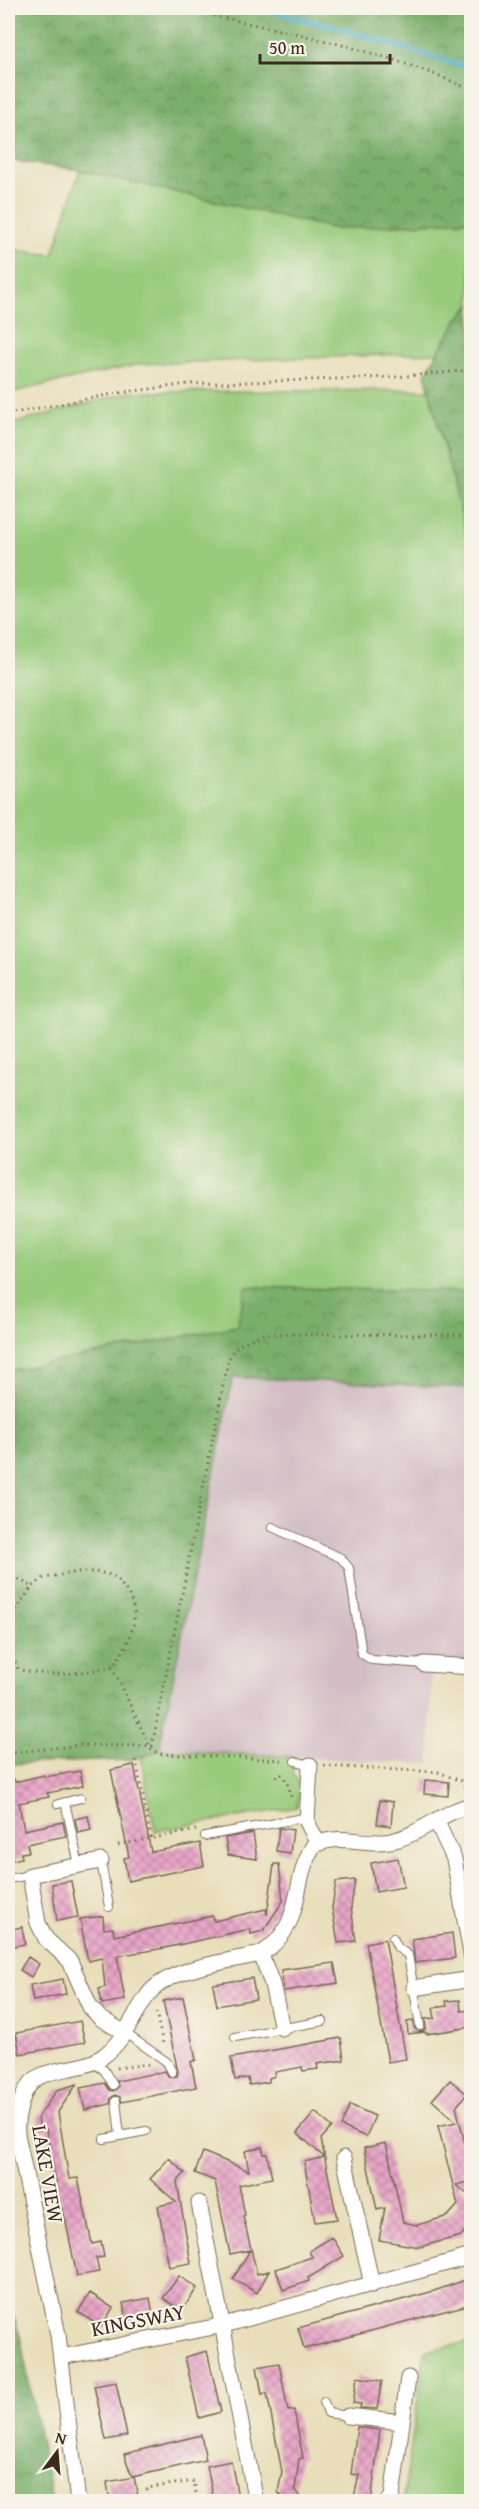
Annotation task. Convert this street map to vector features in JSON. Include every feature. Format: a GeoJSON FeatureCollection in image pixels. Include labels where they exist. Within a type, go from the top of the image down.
{"type":"FeatureCollection","features":[{"type":"Feature","properties":{"kind":"street"},"geometry":{"type":"LineString","coordinates":[[424,1664],[471,1668]]}},
{"type":"Feature","properties":{"kind":"street"},"geometry":{"type":"LineString","coordinates":[[310,1765],[308,1826],[318,1843],[328,1839],[390,1841],[460,1807],[471,1804]]}},
{"type":"Feature","properties":{"kind":"street"},"geometry":{"type":"LineString","coordinates":[[436,1820],[454,1859],[471,1959]]}},
{"type":"Feature","properties":{"kind":"street","name":"LAKE VIEW"},"geometry":{"type":"LineString","coordinates":[[78,2502],[61,2357],[16,2120],[24,2091],[36,2079],[51,2071],[93,2062],[110,2051],[148,1994],[156,1986],[176,1975],[261,1954],[283,1937],[297,1904],[308,1853],[318,1843]]}},
{"type":"Feature","properties":{"kind":"street"},"geometry":{"type":"LineString","coordinates":[[101,1861],[30,1875],[38,1923],[46,1939],[70,1961],[90,2007],[100,2018],[124,2033]]}},
{"type":"Feature","properties":{"kind":"street"},"geometry":{"type":"LineString","coordinates":[[261,1954],[272,1984],[282,2028]]}},
{"type":"Feature","properties":{"kind":"street"},"geometry":{"type":"LineString","coordinates":[[414,1988],[471,1979]]}},
{"type":"Feature","properties":{"kind":"street"},"geometry":{"type":"LineString","coordinates":[[344,2158],[372,2285]]}},
{"type":"Feature","properties":{"kind":"street"},"geometry":{"type":"LineString","coordinates":[[199,2203],[256,2502]]}},
{"type":"Feature","properties":{"kind":"street","name":"KINGSWAY"},"geometry":{"type":"LineString","coordinates":[[61,2357],[224,2325],[471,2256]]}},
{"type":"Feature","properties":{"kind":"street"},"geometry":{"type":"LineString","coordinates":[[388,2502],[392,2497],[408,2378]]}},
{"type":"Feature","properties":{"kind":"street"},"geometry":{"type":"LineString","coordinates":[[348,2416],[402,2422]]}},
{"type":"Feature","properties":{"kind":"lane"},"geometry":{"type":"LineString","coordinates":[[272,1527],[341,1558],[349,1568],[362,1654],[372,1659],[424,1664]]}},
{"type":"Feature","properties":{"kind":"lane"},"geometry":{"type":"LineString","coordinates":[[295,1761],[310,1765]]}},
{"type":"Feature","properties":{"kind":"lane"},"geometry":{"type":"LineString","coordinates":[[79,1865],[61,1803],[81,1798]]}},
{"type":"Feature","properties":{"kind":"lane"},"geometry":{"type":"LineString","coordinates":[[204,1836],[308,1817]]}},
{"type":"Feature","properties":{"kind":"lane"},"geometry":{"type":"LineString","coordinates":[[101,1861],[109,1907]]}},
{"type":"Feature","properties":{"kind":"lane"},"geometry":{"type":"LineString","coordinates":[[8,1879],[30,1875]]}},
{"type":"Feature","properties":{"kind":"lane"},"geometry":{"type":"LineString","coordinates":[[393,1938],[398,1948],[408,1954],[420,2026]]}},
{"type":"Feature","properties":{"kind":"lane"},"geometry":{"type":"LineString","coordinates":[[235,2037],[323,2021]]}},
{"type":"Feature","properties":{"kind":"lane"},"geometry":{"type":"LineString","coordinates":[[124,2033],[166,2062],[172,2072]]}},
{"type":"Feature","properties":{"kind":"lane"},"geometry":{"type":"LineString","coordinates":[[93,2062],[104,2070],[113,2085]]}},
{"type":"Feature","properties":{"kind":"lane"},"geometry":{"type":"LineString","coordinates":[[116,2101],[120,2136]]}},
{"type":"Feature","properties":{"kind":"lane"},"geometry":{"type":"LineString","coordinates":[[104,2139],[146,2131]]}},
{"type":"Feature","properties":{"kind":"lane"},"geometry":{"type":"LineString","coordinates":[[324,2402],[328,2413],[348,2416]]}},
{"type":"Feature","properties":{"kind":"path"},"geometry":{"type":"LineString","coordinates":[[178,8],[345,45],[440,76],[471,90]]}},
{"type":"Feature","properties":{"kind":"path"},"geometry":{"type":"LineString","coordinates":[[8,414],[118,393],[189,384],[395,377],[471,370]]}},
{"type":"Feature","properties":{"kind":"path"},"geometry":{"type":"LineString","coordinates":[[8,1754],[81,1745],[152,1746],[229,1355],[234,1347],[262,1334],[471,1335]]}},
{"type":"Feature","properties":{"kind":"path"},"geometry":{"type":"LineString","coordinates":[[78,1572],[102,1573],[116,1578],[129,1594],[135,1614],[132,1634],[123,1654],[112,1667],[72,1674],[39,1675],[18,1669],[11,1651],[16,1609],[32,1587],[44,1578],[78,1572]]}},
{"type":"Feature","properties":{"kind":"path"},"geometry":{"type":"LineString","coordinates":[[8,1573],[32,1587]]}},
{"type":"Feature","properties":{"kind":"path"},"geometry":{"type":"LineString","coordinates":[[112,1667],[149,1747],[153,1751],[162,1754],[295,1761]]}},
{"type":"Feature","properties":{"kind":"path"},"geometry":{"type":"LineString","coordinates":[[136,1760],[151,1838]]}},
{"type":"Feature","properties":{"kind":"path"},"geometry":{"type":"LineString","coordinates":[[310,1765],[438,1772],[461,1781],[471,1797]]}},
{"type":"Feature","properties":{"kind":"path"},"geometry":{"type":"LineString","coordinates":[[277,1777],[278,1774],[283,1775],[286,1779],[292,1803]]}},
{"type":"Feature","properties":{"kind":"path"},"geometry":{"type":"LineString","coordinates":[[149,2502],[147,2488],[194,2481],[197,2500],[189,2502]]}},
{"type":"Feature","properties":{"kind":"shaded area"},"geometry":{"type":"Polygon","coordinates":[[[233,1377],[471,1388],[471,1671],[431,1672],[430,1764],[159,1750],[233,1377]]]}},
{"type":"Feature","properties":{"kind":"green space"},"geometry":{"type":"Polygon","coordinates":[[[8,8],[421,8],[471,21],[471,220],[336,229],[80,170],[8,160],[8,8]]]}},
{"type":"Feature","properties":{"kind":"green space"},"geometry":{"type":"Polygon","coordinates":[[[80,170],[336,229],[471,220],[471,305],[458,319],[437,353],[140,364],[8,393],[8,249],[53,255],[80,170]]]}},
{"type":"Feature","properties":{"kind":"green space"},"geometry":{"type":"Polygon","coordinates":[[[471,305],[471,551],[425,374],[458,319],[471,305]]]}},
{"type":"Feature","properties":{"kind":"green space"},"geometry":{"type":"Polygon","coordinates":[[[429,390],[471,551],[471,1292],[246,1287],[237,1326],[8,1371],[8,425],[130,392],[429,390]]]}},
{"type":"Feature","properties":{"kind":"green space"},"geometry":{"type":"Polygon","coordinates":[[[246,1287],[471,1292],[471,1388],[233,1377],[159,1750],[130,1760],[8,1764],[8,1371],[237,1326],[246,1287]]]}},
{"type":"Feature","properties":{"kind":"green space"},"geometry":{"type":"Polygon","coordinates":[[[159,1750],[295,1757],[293,1774],[301,1785],[297,1807],[155,1831],[141,1758],[159,1750]]]}},
{"type":"Feature","properties":{"kind":"green space"},"geometry":{"type":"Polygon","coordinates":[[[8,2300],[20,2336],[52,2501],[8,2501],[8,2300]]]}},
{"type":"Feature","properties":{"kind":"green space"},"geometry":{"type":"Polygon","coordinates":[[[471,2342],[471,2501],[403,2501],[425,2351],[471,2342]]]}},
{"type":"Feature","properties":{"kind":"building"},"geometry":{"type":"Polygon","coordinates":[[[134,1765],[151,1852],[200,1843],[204,1866],[128,1881],[124,1858],[129,1857],[111,1770],[134,1765]]]}},
{"type":"Feature","properties":{"kind":"building"},"geometry":{"type":"Polygon","coordinates":[[[80,1771],[83,1786],[47,1793],[49,1797],[19,1803],[24,1830],[63,1822],[66,1836],[27,1844],[29,1852],[21,1853],[22,1858],[8,1861],[8,1780],[14,1779],[14,1782],[44,1775],[45,1777],[80,1771]]]}},
{"type":"Feature","properties":{"kind":"building"},"geometry":{"type":"Polygon","coordinates":[[[425,1780],[449,1782],[448,1796],[424,1794],[425,1780]]]}},
{"type":"Feature","properties":{"kind":"building"},"geometry":{"type":"Polygon","coordinates":[[[380,1800],[393,1802],[391,1826],[377,1824],[380,1800]]]}},
{"type":"Feature","properties":{"kind":"building"},"geometry":{"type":"Polygon","coordinates":[[[88,1816],[91,1830],[78,1833],[75,1819],[88,1816]]]}},
{"type":"Feature","properties":{"kind":"building"},"geometry":{"type":"Polygon","coordinates":[[[279,1828],[293,1830],[290,1853],[276,1851],[279,1828]]]}},
{"type":"Feature","properties":{"kind":"building"},"geometry":{"type":"Polygon","coordinates":[[[253,1833],[257,1859],[228,1855],[225,1838],[253,1833]]]}},
{"type":"Feature","properties":{"kind":"building"},"geometry":{"type":"Polygon","coordinates":[[[398,1858],[404,1887],[376,1892],[371,1863],[398,1858]]]}},
{"type":"Feature","properties":{"kind":"building"},"geometry":{"type":"Polygon","coordinates":[[[274,1864],[279,1864],[283,1901],[263,1931],[251,1934],[250,1929],[117,1956],[125,2000],[102,2004],[99,1989],[105,1987],[102,1958],[88,1961],[80,1919],[103,1916],[104,1929],[113,1928],[114,1936],[213,1916],[214,1921],[266,1909],[267,1915],[274,1864]]]}},
{"type":"Feature","properties":{"kind":"building"},"geometry":{"type":"Polygon","coordinates":[[[355,1880],[351,1907],[356,1941],[338,1943],[332,1908],[336,1882],[355,1880]]]}},
{"type":"Feature","properties":{"kind":"building"},"geometry":{"type":"Polygon","coordinates":[[[71,1881],[78,1917],[57,1921],[52,1884],[71,1881]]]}},
{"type":"Feature","properties":{"kind":"building"},"geometry":{"type":"Polygon","coordinates":[[[22,1927],[25,1944],[8,1947],[8,1930],[22,1927]]]}},
{"type":"Feature","properties":{"kind":"building"},"geometry":{"type":"Polygon","coordinates":[[[452,1933],[455,1958],[415,1963],[412,1939],[452,1933]]]}},
{"type":"Feature","properties":{"kind":"building"},"geometry":{"type":"Polygon","coordinates":[[[385,1939],[406,2059],[388,2062],[366,1943],[385,1939]]]}},
{"type":"Feature","properties":{"kind":"building"},"geometry":{"type":"Polygon","coordinates":[[[28,1957],[39,1964],[31,1977],[20,1970],[28,1957]]]}},
{"type":"Feature","properties":{"kind":"building"},"geometry":{"type":"Polygon","coordinates":[[[334,1963],[338,1983],[284,1991],[281,1970],[334,1963]]]}},
{"type":"Feature","properties":{"kind":"building"},"geometry":{"type":"Polygon","coordinates":[[[252,1978],[256,1999],[217,2006],[213,1984],[252,1978]]]}},
{"type":"Feature","properties":{"kind":"building"},"geometry":{"type":"Polygon","coordinates":[[[63,1979],[66,1994],[33,2001],[30,1985],[63,1979]]]}},
{"type":"Feature","properties":{"kind":"building"},"geometry":{"type":"Polygon","coordinates":[[[183,1997],[196,2060],[191,2062],[196,2087],[122,2102],[120,2097],[115,2095],[111,2098],[110,2104],[85,2110],[80,2088],[105,2083],[110,2090],[114,2091],[118,2087],[117,2081],[165,2071],[169,2077],[177,2076],[163,2001],[183,1997]]]}},
{"type":"Feature","properties":{"kind":"building"},"geometry":{"type":"Polygon","coordinates":[[[460,2000],[461,2011],[471,2010],[471,2027],[426,2034],[426,2032],[408,2034],[407,2022],[413,2021],[415,2029],[422,2032],[426,2028],[425,2019],[435,2018],[433,2008],[447,2006],[446,2001],[460,2000]]]}},
{"type":"Feature","properties":{"kind":"building"},"geometry":{"type":"Polygon","coordinates":[[[80,2021],[85,2042],[20,2054],[16,2033],[80,2021]]]}},
{"type":"Feature","properties":{"kind":"building"},"geometry":{"type":"Polygon","coordinates":[[[341,2038],[344,2060],[317,2064],[318,2069],[303,2071],[302,2067],[275,2072],[275,2076],[269,2078],[269,2082],[249,2085],[248,2078],[235,2080],[231,2058],[341,2038]]]}},
{"type":"Feature","properties":{"kind":"building"},"geometry":{"type":"Polygon","coordinates":[[[450,2080],[467,2094],[456,2107],[471,2167],[471,2181],[456,2185],[467,2194],[471,2190],[471,2237],[466,2237],[465,2231],[461,2236],[419,2247],[379,2240],[385,2208],[377,2210],[364,2148],[386,2143],[403,2222],[417,2225],[448,2216],[458,2205],[438,2126],[456,2122],[432,2100],[450,2080]]]}},
{"type":"Feature","properties":{"kind":"building"},"geometry":{"type":"Polygon","coordinates":[[[77,2084],[58,2112],[69,2179],[78,2178],[92,2244],[101,2242],[104,2257],[96,2258],[99,2272],[77,2276],[63,2208],[61,2209],[46,2129],[40,2130],[38,2117],[57,2090],[77,2084]]]}},
{"type":"Feature","properties":{"kind":"building"},"geometry":{"type":"Polygon","coordinates":[[[350,2105],[375,2116],[366,2137],[341,2126],[350,2105]]]}},
{"type":"Feature","properties":{"kind":"building"},"geometry":{"type":"Polygon","coordinates":[[[315,2112],[332,2127],[321,2139],[337,2219],[315,2222],[304,2162],[324,2157],[297,2133],[315,2112]]]}},
{"type":"Feature","properties":{"kind":"building"},"geometry":{"type":"Polygon","coordinates":[[[262,2147],[264,2154],[267,2154],[272,2178],[239,2185],[245,2215],[243,2216],[257,2274],[269,2271],[257,2293],[233,2279],[250,2250],[230,2254],[215,2181],[195,2173],[203,2152],[249,2171],[245,2151],[262,2147]]]}},
{"type":"Feature","properties":{"kind":"building"},"geometry":{"type":"Polygon","coordinates":[[[169,2158],[185,2173],[177,2182],[191,2263],[169,2267],[158,2206],[176,2202],[150,2179],[169,2158]]]}},
{"type":"Feature","properties":{"kind":"building"},"geometry":{"type":"Polygon","coordinates":[[[332,2237],[344,2256],[308,2278],[309,2281],[283,2290],[276,2269],[312,2257],[309,2251],[332,2237]]]}},
{"type":"Feature","properties":{"kind":"building"},"geometry":{"type":"Polygon","coordinates":[[[179,2276],[197,2288],[182,2311],[163,2298],[179,2276]]]}},
{"type":"Feature","properties":{"kind":"building"},"geometry":{"type":"Polygon","coordinates":[[[471,2278],[471,2304],[304,2349],[298,2328],[434,2291],[471,2278]]]}},
{"type":"Feature","properties":{"kind":"building"},"geometry":{"type":"Polygon","coordinates":[[[90,2293],[113,2308],[101,2327],[78,2312],[90,2293]]]}},
{"type":"Feature","properties":{"kind":"building"},"geometry":{"type":"Polygon","coordinates":[[[150,2298],[154,2320],[127,2325],[123,2303],[150,2298]]]}},
{"type":"Feature","properties":{"kind":"building"},"geometry":{"type":"Polygon","coordinates":[[[207,2351],[221,2412],[199,2418],[185,2357],[207,2351]]]}},
{"type":"Feature","properties":{"kind":"building"},"geometry":{"type":"Polygon","coordinates":[[[279,2363],[288,2411],[294,2410],[303,2458],[299,2459],[295,2489],[305,2502],[286,2502],[278,2492],[282,2472],[267,2393],[262,2394],[257,2367],[279,2363]]]}},
{"type":"Feature","properties":{"kind":"building"},"geometry":{"type":"Polygon","coordinates":[[[357,2377],[382,2381],[377,2409],[360,2408],[361,2404],[353,2403],[357,2377]]]}},
{"type":"Feature","properties":{"kind":"building"},"geometry":{"type":"Polygon","coordinates":[[[116,2382],[127,2436],[106,2440],[94,2386],[116,2382]]]}},
{"type":"Feature","properties":{"kind":"building"},"geometry":{"type":"Polygon","coordinates":[[[357,2427],[380,2430],[371,2502],[353,2502],[359,2475],[351,2474],[357,2427]]]}},
{"type":"Feature","properties":{"kind":"building"},"geometry":{"type":"Polygon","coordinates":[[[201,2435],[206,2460],[132,2477],[124,2454],[201,2435]]]}},
{"type":"Feature","properties":{"kind":"building"},"geometry":{"type":"Polygon","coordinates":[[[231,2461],[239,2502],[214,2502],[207,2466],[231,2461]]]}},
{"type":"Feature","properties":{"kind":"building"},"geometry":{"type":"Polygon","coordinates":[[[134,2477],[139,2502],[110,2502],[107,2482],[134,2477]]]}},
{"type":"Feature","properties":{"kind":"waterway"},"geometry":{"type":"LineString","coordinates":[[258,8],[339,28],[472,69]]}}]}
